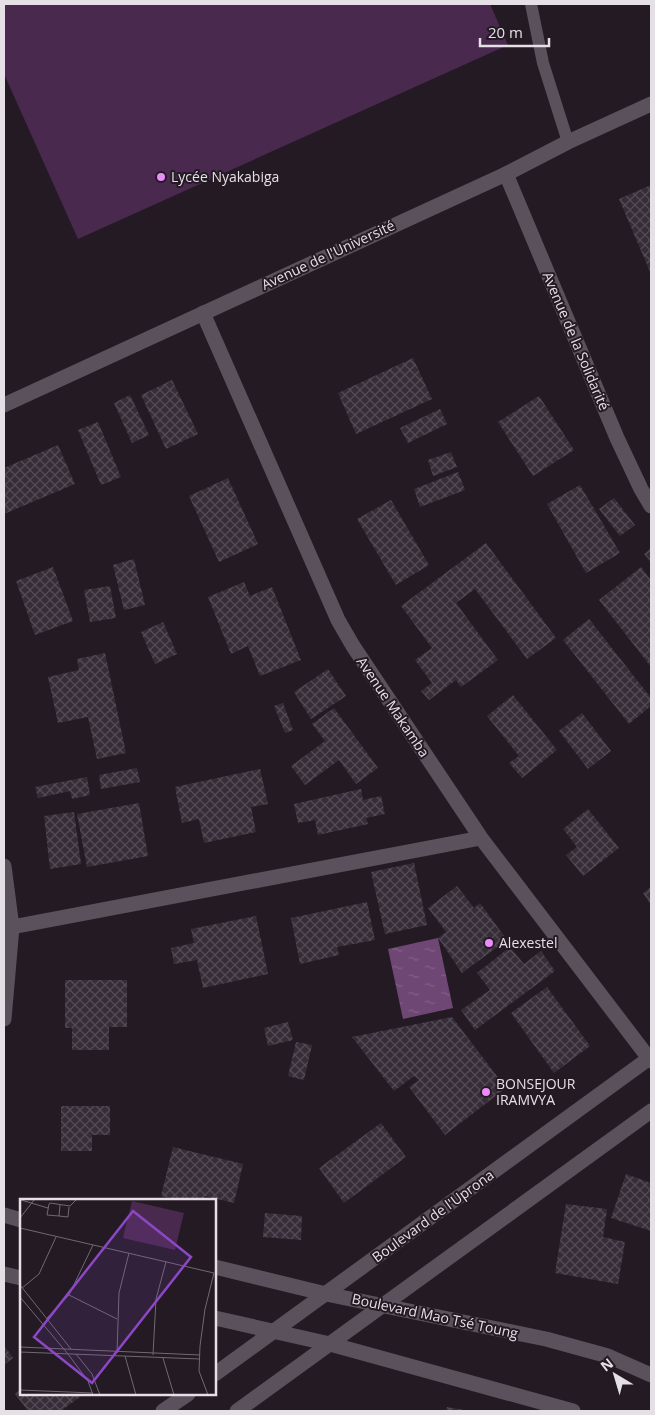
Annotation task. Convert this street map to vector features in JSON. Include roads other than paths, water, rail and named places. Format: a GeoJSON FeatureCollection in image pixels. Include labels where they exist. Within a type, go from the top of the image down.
{"type":"FeatureCollection","features":[{"type":"Feature","properties":{"kind":"street","name":"Avenue de l'Université"},"geometry":{"type":"LineString","coordinates":[[4,405],[506,174],[568,142],[651,104]]}},
{"type":"Feature","properties":{"kind":"street","name":"Avenue de la Solidarité"},"geometry":{"type":"LineString","coordinates":[[506,174],[617,438],[651,506]]}},
{"type":"Feature","properties":{"kind":"street","name":"Avenue Makamba"},"geometry":{"type":"LineString","coordinates":[[204,313],[338,620],[353,646],[481,838],[651,1059]]}},
{"type":"Feature","properties":{"kind":"street"},"geometry":{"type":"LineString","coordinates":[[12,927],[481,838]]}},
{"type":"Feature","properties":{"kind":"street"},"geometry":{"type":"LineString","coordinates":[[4,866],[12,927],[4,1019]]}},
{"type":"Feature","properties":{"kind":"street","name":"Boulevard de l'Uprona"},"geometry":{"type":"LineString","coordinates":[[216,1373],[651,1059]]}},
{"type":"Feature","properties":{"kind":"street"},"geometry":{"type":"LineString","coordinates":[[237,1411],[651,1110]]}},
{"type":"Feature","properties":{"kind":"street"},"geometry":{"type":"LineString","coordinates":[[4,1215],[20,1220]]}},
{"type":"Feature","properties":{"kind":"street","name":"Boulevard Mao Tsé Toung"},"geometry":{"type":"LineString","coordinates":[[216,1267],[326,1294],[385,1304],[546,1339],[608,1356],[651,1375]]}},
{"type":"Feature","properties":{"kind":"street"},"geometry":{"type":"LineString","coordinates":[[4,1274],[20,1278]]}},
{"type":"Feature","properties":{"kind":"street"},"geometry":{"type":"LineString","coordinates":[[216,1318],[330,1344],[573,1411]]}},
{"type":"Feature","properties":{"kind":"street"},"geometry":{"type":"LineString","coordinates":[[163,1411],[187,1395]]}},
{"type":"Feature","properties":{"kind":"lane"},"geometry":{"type":"LineString","coordinates":[[531,4],[543,63],[568,142]]}},
{"type":"Feature","properties":{"kind":"water"},"geometry":{"type":"Polygon","coordinates":[[[438,938],[453,1008],[403,1019],[388,949],[438,938]]]}},
{"type":"Feature","properties":{"kind":"place","name":"Lycée Nyakabiga"},"geometry":{"type":"Point","coordinates":[161,177]}},
{"type":"Feature","properties":{"kind":"place","name":"Alexestel"},"geometry":{"type":"Point","coordinates":[489,943]}},
{"type":"Feature","properties":{"kind":"place","name":"BONSEJOUR IRAMVYA"},"geometry":{"type":"Point","coordinates":[486,1092]}}]}
